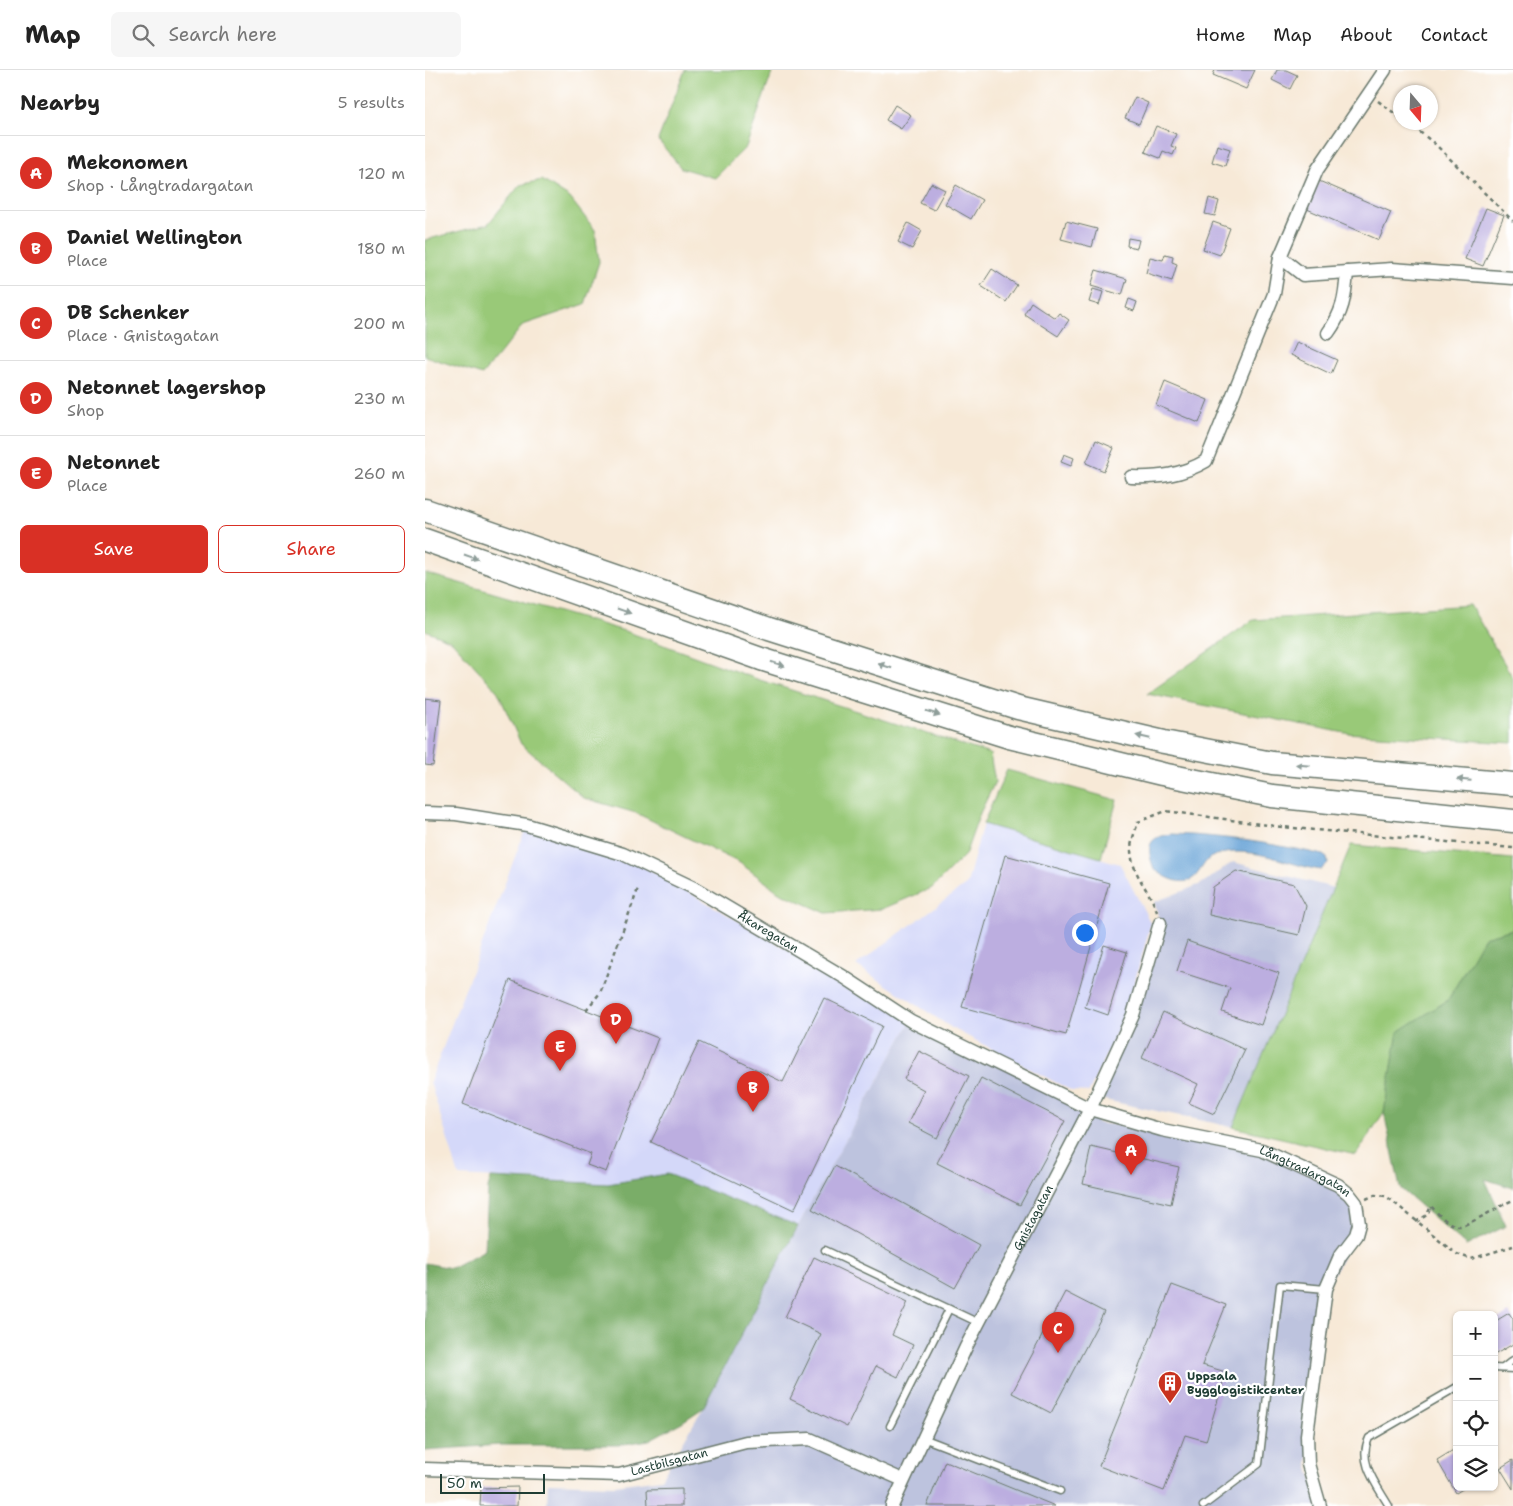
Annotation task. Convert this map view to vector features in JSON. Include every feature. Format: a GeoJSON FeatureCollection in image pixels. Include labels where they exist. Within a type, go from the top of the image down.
{"type":"FeatureCollection","features":[{"type":"Feature","properties":{"kind":"highway"},"geometry":{"type":"LineString","coordinates":[[425,510],[769,629],[1018,708],[1164,742],[1272,762],[1513,784]]}},
{"type":"Feature","properties":{"kind":"highway"},"geometry":{"type":"LineString","coordinates":[[425,540],[761,659],[1009,738],[1162,774],[1272,796],[1513,821]]}},
{"type":"Feature","properties":{"kind":"street"},"geometry":{"type":"LineString","coordinates":[[1131,477],[1165,476],[1189,471],[1206,461],[1275,294],[1280,258],[1317,170],[1370,95],[1385,70]]}},
{"type":"Feature","properties":{"kind":"street"},"geometry":{"type":"LineString","coordinates":[[1280,258],[1303,275],[1392,269],[1513,278]]}},
{"type":"Feature","properties":{"kind":"street"},"geometry":{"type":"LineString","coordinates":[[1328,333],[1340,315],[1345,295],[1347,272]]}},
{"type":"Feature","properties":{"kind":"street","name":"Åkaregatan"},"geometry":{"type":"LineString","coordinates":[[425,813],[456,814],[527,826],[623,854],[700,892],[844,977],[911,1021],[1090,1109]]}},
{"type":"Feature","properties":{"kind":"street","name":"Gnistagatan"},"geometry":{"type":"LineString","coordinates":[[892,1506],[979,1323],[1090,1109],[1133,1015],[1160,923]]}},
{"type":"Feature","properties":{"kind":"street","name":"Långtradargatan"},"geometry":{"type":"LineString","coordinates":[[1090,1109],[1162,1130],[1262,1150],[1338,1185],[1349,1194],[1356,1204],[1359,1224],[1326,1288],[1307,1435],[1308,1464],[1320,1506]]}},
{"type":"Feature","properties":{"kind":"street","name":"Lastbilsgatan"},"geometry":{"type":"LineString","coordinates":[[425,1469],[619,1475],[746,1442],[810,1439],[903,1480]]}},
{"type":"Feature","properties":{"kind":"lane"},"geometry":{"type":"LineString","coordinates":[[825,1250],[979,1323]]}},
{"type":"Feature","properties":{"kind":"lane"},"geometry":{"type":"LineString","coordinates":[[1203,1506],[1259,1464],[1280,1286],[1326,1288]]}},
{"type":"Feature","properties":{"kind":"lane"},"geometry":{"type":"LineString","coordinates":[[890,1426],[949,1309]]}},
{"type":"Feature","properties":{"kind":"lane"},"geometry":{"type":"LineString","coordinates":[[1504,1367],[1513,1360]]}},
{"type":"Feature","properties":{"kind":"lane"},"geometry":{"type":"LineString","coordinates":[[1498,1368],[1513,1368]]}},
{"type":"Feature","properties":{"kind":"lane"},"geometry":{"type":"LineString","coordinates":[[1389,1506],[1365,1464],[1364,1448],[1369,1438],[1453,1389]]}},
{"type":"Feature","properties":{"kind":"lane"},"geometry":{"type":"LineString","coordinates":[[923,1438],[1060,1491]]}},
{"type":"Feature","properties":{"kind":"path"},"geometry":{"type":"LineString","coordinates":[[1370,95],[1393,112]]}},
{"type":"Feature","properties":{"kind":"path"},"geometry":{"type":"LineString","coordinates":[[1417,130],[1435,144],[1513,221]]}},
{"type":"Feature","properties":{"kind":"path"},"geometry":{"type":"LineString","coordinates":[[1160,923],[1154,902],[1134,870],[1131,848],[1138,822],[1166,811],[1282,826],[1513,848]]}},
{"type":"Feature","properties":{"kind":"path"},"geometry":{"type":"LineString","coordinates":[[586,1010],[600,993],[638,889]]}},
{"type":"Feature","properties":{"kind":"path"},"geometry":{"type":"LineString","coordinates":[[1359,1195],[1365,1205]]}},
{"type":"Feature","properties":{"kind":"path"},"geometry":{"type":"LineString","coordinates":[[1363,1200],[1375,1195],[1386,1196],[1396,1202],[1416,1222],[1457,1254],[1471,1258],[1513,1246]]}},
{"type":"Feature","properties":{"kind":"path"},"geometry":{"type":"LineString","coordinates":[[1416,1222],[1427,1215],[1431,1206],[1449,1222],[1459,1226],[1513,1200]]}},
{"type":"Feature","properties":{"kind":"shaded area"},"geometry":{"type":"Polygon","coordinates":[[[983,824],[1120,864],[1151,924],[1126,1012],[1089,1092],[1072,1091],[952,1028],[856,965],[967,884],[983,824]]]}},
{"type":"Feature","properties":{"kind":"shaded area"},"geometry":{"type":"Polygon","coordinates":[[[527,825],[623,854],[911,1021],[798,1226],[667,1174],[608,1184],[459,1176],[430,1082],[527,825]]]}},
{"type":"Feature","properties":{"kind":"shaded area"},"geometry":{"type":"Polygon","coordinates":[[[1233,862],[1334,888],[1233,1127],[1095,1098],[1133,1015],[1160,923],[1154,902],[1201,884],[1233,862]]]}},
{"type":"Feature","properties":{"kind":"shaded area"},"geometry":{"type":"Polygon","coordinates":[[[911,1021],[1090,1109],[1098,1123],[1162,1130],[1262,1150],[1349,1194],[1359,1224],[1326,1289],[1308,1464],[1320,1506],[547,1506],[548,1483],[615,1485],[661,1479],[703,1408],[798,1226],[911,1021]]]}},
{"type":"Feature","properties":{"kind":"green space"},"geometry":{"type":"Polygon","coordinates":[[[685,70],[773,70],[746,147],[715,178],[681,168],[658,140],[685,70]]]}},
{"type":"Feature","properties":{"kind":"green space"},"geometry":{"type":"Polygon","coordinates":[[[542,180],[570,198],[595,230],[599,262],[585,304],[523,325],[482,375],[425,356],[425,240],[488,224],[520,185],[542,180]]]}},
{"type":"Feature","properties":{"kind":"green space"},"geometry":{"type":"Polygon","coordinates":[[[425,573],[628,632],[757,679],[990,754],[995,782],[980,813],[965,855],[932,888],[882,909],[826,913],[779,892],[740,863],[636,813],[584,798],[521,744],[498,692],[452,641],[425,630],[425,573]]]}},
{"type":"Feature","properties":{"kind":"green space"},"geometry":{"type":"Polygon","coordinates":[[[1470,605],[1513,678],[1513,743],[1345,733],[1147,694],[1253,620],[1470,605]]]}},
{"type":"Feature","properties":{"kind":"green space"},"geometry":{"type":"Polygon","coordinates":[[[1007,770],[1117,800],[1101,858],[983,824],[1007,770]]]}},
{"type":"Feature","properties":{"kind":"green space"},"geometry":{"type":"Polygon","coordinates":[[[1351,845],[1513,859],[1513,929],[1484,937],[1448,1000],[1398,1033],[1384,1112],[1356,1155],[1233,1127],[1351,845]]]}},
{"type":"Feature","properties":{"kind":"green space"},"geometry":{"type":"Polygon","coordinates":[[[1513,929],[1513,1188],[1485,1179],[1506,1226],[1466,1246],[1400,1188],[1384,1112],[1398,1032],[1448,1000],[1484,937],[1513,929]]]}},
{"type":"Feature","properties":{"kind":"green space"},"geometry":{"type":"Polygon","coordinates":[[[667,1174],[798,1226],[703,1408],[649,1440],[618,1445],[500,1445],[425,1450],[425,1263],[451,1268],[485,1250],[488,1188],[491,1178],[608,1184],[667,1174]]]}},
{"type":"Feature","properties":{"kind":"water"},"geometry":{"type":"Polygon","coordinates":[[[1164,835],[1229,838],[1285,847],[1323,855],[1327,858],[1328,863],[1321,870],[1259,854],[1233,852],[1212,857],[1188,881],[1176,881],[1154,869],[1150,855],[1153,840],[1164,835]]]}},
{"type":"Feature","properties":{"kind":"building"},"geometry":{"type":"Polygon","coordinates":[[[1215,70],[1255,70],[1246,89],[1213,75],[1215,70]]]}},
{"type":"Feature","properties":{"kind":"building"},"geometry":{"type":"Polygon","coordinates":[[[1277,70],[1286,70],[1297,75],[1290,89],[1272,80],[1277,70]]]}},
{"type":"Feature","properties":{"kind":"building"},"geometry":{"type":"Polygon","coordinates":[[[1135,97],[1148,103],[1139,124],[1125,118],[1135,97]]]}},
{"type":"Feature","properties":{"kind":"building"},"geometry":{"type":"Polygon","coordinates":[[[895,105],[911,115],[901,129],[886,120],[895,105]]]}},
{"type":"Feature","properties":{"kind":"building"},"geometry":{"type":"Polygon","coordinates":[[[1156,126],[1176,134],[1171,146],[1176,148],[1173,155],[1163,151],[1160,158],[1145,152],[1156,126]]]}},
{"type":"Feature","properties":{"kind":"building"},"geometry":{"type":"Polygon","coordinates":[[[1217,145],[1230,149],[1225,166],[1212,162],[1217,145]]]}},
{"type":"Feature","properties":{"kind":"building"},"geometry":{"type":"Polygon","coordinates":[[[1319,181],[1391,212],[1379,240],[1307,209],[1319,181]]]}},
{"type":"Feature","properties":{"kind":"building"},"geometry":{"type":"Polygon","coordinates":[[[931,183],[945,190],[934,210],[920,203],[931,183]]]}},
{"type":"Feature","properties":{"kind":"building"},"geometry":{"type":"Polygon","coordinates":[[[956,185],[982,200],[971,219],[945,204],[956,185]]]}},
{"type":"Feature","properties":{"kind":"building"},"geometry":{"type":"Polygon","coordinates":[[[1209,198],[1219,201],[1215,216],[1205,214],[1209,198]]]}},
{"type":"Feature","properties":{"kind":"building"},"geometry":{"type":"Polygon","coordinates":[[[1486,208],[1504,215],[1483,266],[1465,259],[1486,208]]]}},
{"type":"Feature","properties":{"kind":"building"},"geometry":{"type":"Polygon","coordinates":[[[1066,221],[1097,229],[1092,247],[1061,239],[1066,221]]]}},
{"type":"Feature","properties":{"kind":"building"},"geometry":{"type":"Polygon","coordinates":[[[1213,222],[1230,228],[1220,255],[1203,249],[1213,222]]]}},
{"type":"Feature","properties":{"kind":"building"},"geometry":{"type":"Polygon","coordinates":[[[908,223],[922,231],[912,249],[898,242],[908,223]]]}},
{"type":"Feature","properties":{"kind":"building"},"geometry":{"type":"Polygon","coordinates":[[[1128,238],[1139,240],[1137,248],[1127,246],[1128,238]]]}},
{"type":"Feature","properties":{"kind":"building"},"geometry":{"type":"Polygon","coordinates":[[[1165,254],[1173,256],[1172,262],[1177,264],[1172,281],[1146,273],[1150,257],[1163,260],[1165,254]]]}},
{"type":"Feature","properties":{"kind":"building"},"geometry":{"type":"Polygon","coordinates":[[[992,269],[1017,285],[1006,302],[981,286],[992,269]]]}},
{"type":"Feature","properties":{"kind":"building"},"geometry":{"type":"Polygon","coordinates":[[[1096,270],[1127,279],[1122,295],[1091,286],[1096,270]]]}},
{"type":"Feature","properties":{"kind":"building"},"geometry":{"type":"Polygon","coordinates":[[[1093,289],[1103,292],[1099,305],[1089,302],[1093,289]]]}},
{"type":"Feature","properties":{"kind":"building"},"geometry":{"type":"Polygon","coordinates":[[[1129,299],[1137,302],[1134,311],[1126,308],[1129,299]]]}},
{"type":"Feature","properties":{"kind":"building"},"geometry":{"type":"Polygon","coordinates":[[[1031,302],[1055,318],[1059,313],[1069,320],[1058,336],[1024,314],[1031,302]]]}},
{"type":"Feature","properties":{"kind":"building"},"geometry":{"type":"Polygon","coordinates":[[[1297,342],[1337,360],[1331,374],[1291,355],[1297,342]]]}},
{"type":"Feature","properties":{"kind":"building"},"geometry":{"type":"Polygon","coordinates":[[[1165,382],[1208,400],[1199,423],[1156,405],[1165,382]]]}},
{"type":"Feature","properties":{"kind":"building"},"geometry":{"type":"Polygon","coordinates":[[[1096,440],[1114,448],[1104,471],[1086,463],[1096,440]]]}},
{"type":"Feature","properties":{"kind":"building"},"geometry":{"type":"Polygon","coordinates":[[[1064,454],[1074,458],[1071,466],[1061,462],[1064,454]]]}},
{"type":"Feature","properties":{"kind":"building"},"geometry":{"type":"Polygon","coordinates":[[[425,698],[441,700],[433,766],[425,765],[425,698]]]}},
{"type":"Feature","properties":{"kind":"building"},"geometry":{"type":"Polygon","coordinates":[[[1005,855],[1109,883],[1066,1035],[962,1007],[1005,855]]]}},
{"type":"Feature","properties":{"kind":"building"},"geometry":{"type":"Polygon","coordinates":[[[1236,871],[1294,884],[1306,906],[1299,935],[1209,915],[1213,887],[1236,871]]]}},
{"type":"Feature","properties":{"kind":"building"},"geometry":{"type":"Polygon","coordinates":[[[1187,941],[1279,973],[1261,1025],[1222,1012],[1230,988],[1177,971],[1187,941]]]}},
{"type":"Feature","properties":{"kind":"building"},"geometry":{"type":"Polygon","coordinates":[[[1104,945],[1127,952],[1108,1015],[1085,1007],[1104,945]]]}},
{"type":"Feature","properties":{"kind":"building"},"geometry":{"type":"Polygon","coordinates":[[[510,980],[658,1038],[606,1172],[587,1165],[591,1154],[463,1104],[510,980]]]}},
{"type":"Feature","properties":{"kind":"building"},"geometry":{"type":"Polygon","coordinates":[[[824,998],[882,1026],[794,1210],[651,1142],[699,1042],[783,1082],[824,998]]]}},
{"type":"Feature","properties":{"kind":"building"},"geometry":{"type":"Polygon","coordinates":[[[1163,1012],[1245,1050],[1214,1114],[1189,1103],[1198,1084],[1142,1058],[1163,1012]]]}},
{"type":"Feature","properties":{"kind":"building"},"geometry":{"type":"Polygon","coordinates":[[[919,1051],[969,1076],[937,1138],[908,1123],[924,1090],[904,1079],[919,1051]]]}},
{"type":"Feature","properties":{"kind":"building"},"geometry":{"type":"Polygon","coordinates":[[[981,1078],[1065,1121],[1020,1205],[937,1163],[981,1078]]]}},
{"type":"Feature","properties":{"kind":"building"},"geometry":{"type":"Polygon","coordinates":[[[1091,1147],[1179,1167],[1171,1204],[1083,1184],[1091,1147]]]}},
{"type":"Feature","properties":{"kind":"building"},"geometry":{"type":"Polygon","coordinates":[[[835,1166],[979,1245],[955,1288],[812,1209],[835,1166]]]}},
{"type":"Feature","properties":{"kind":"building"},"geometry":{"type":"Polygon","coordinates":[[[814,1257],[908,1302],[892,1335],[913,1345],[898,1377],[876,1366],[847,1427],[790,1399],[821,1334],[785,1317],[814,1257]]]}},
{"type":"Feature","properties":{"kind":"building","name":"Uppsala Bygglogistikcenter"},"geometry":{"type":"Polygon","coordinates":[[[1172,1285],[1226,1305],[1202,1365],[1226,1372],[1206,1441],[1185,1435],[1164,1491],[1099,1466],[1172,1285]]]}},
{"type":"Feature","properties":{"kind":"building"},"geometry":{"type":"Polygon","coordinates":[[[1065,1292],[1104,1312],[1051,1413],[1012,1393],[1065,1292]]]}},
{"type":"Feature","properties":{"kind":"building"},"geometry":{"type":"Polygon","coordinates":[[[1509,1313],[1513,1319],[1513,1344],[1498,1353],[1498,1320],[1509,1313]]]}},
{"type":"Feature","properties":{"kind":"building"},"geometry":{"type":"Polygon","coordinates":[[[1453,1450],[1453,1488],[1437,1460],[1453,1450]]]}},
{"type":"Feature","properties":{"kind":"building"},"geometry":{"type":"Polygon","coordinates":[[[1513,1460],[1513,1489],[1500,1468],[1513,1460]]]}},
{"type":"Feature","properties":{"kind":"building"},"geometry":{"type":"Polygon","coordinates":[[[945,1461],[1055,1506],[927,1506],[945,1461]]]}},
{"type":"Feature","properties":{"kind":"building"},"geometry":{"type":"Polygon","coordinates":[[[518,1487],[517,1506],[480,1506],[481,1488],[518,1487]]]}},
{"type":"Feature","properties":{"kind":"building"},"geometry":{"type":"Polygon","coordinates":[[[682,1489],[682,1506],[648,1506],[647,1490],[682,1489]]]}},
{"type":"Feature","properties":{"kind":"place","name":"Netonnet lagershop"},"geometry":{"type":"Point","coordinates":[616,1044]}},
{"type":"Feature","properties":{"kind":"place","name":"Netonnet"},"geometry":{"type":"Point","coordinates":[560,1071]}},
{"type":"Feature","properties":{"kind":"place","name":"Daniel Wellington"},"geometry":{"type":"Point","coordinates":[753,1112]}},
{"type":"Feature","properties":{"kind":"place","name":"Mekonomen"},"geometry":{"type":"Point","coordinates":[1131,1175]}},
{"type":"Feature","properties":{"kind":"place","name":"DB Schenker"},"geometry":{"type":"Point","coordinates":[1058,1353]}},
{"type":"Feature","properties":{"kind":"place","name":"Uppsala Bygglogistikcenter"},"geometry":{"type":"Point","coordinates":[1170,1404]}}]}
